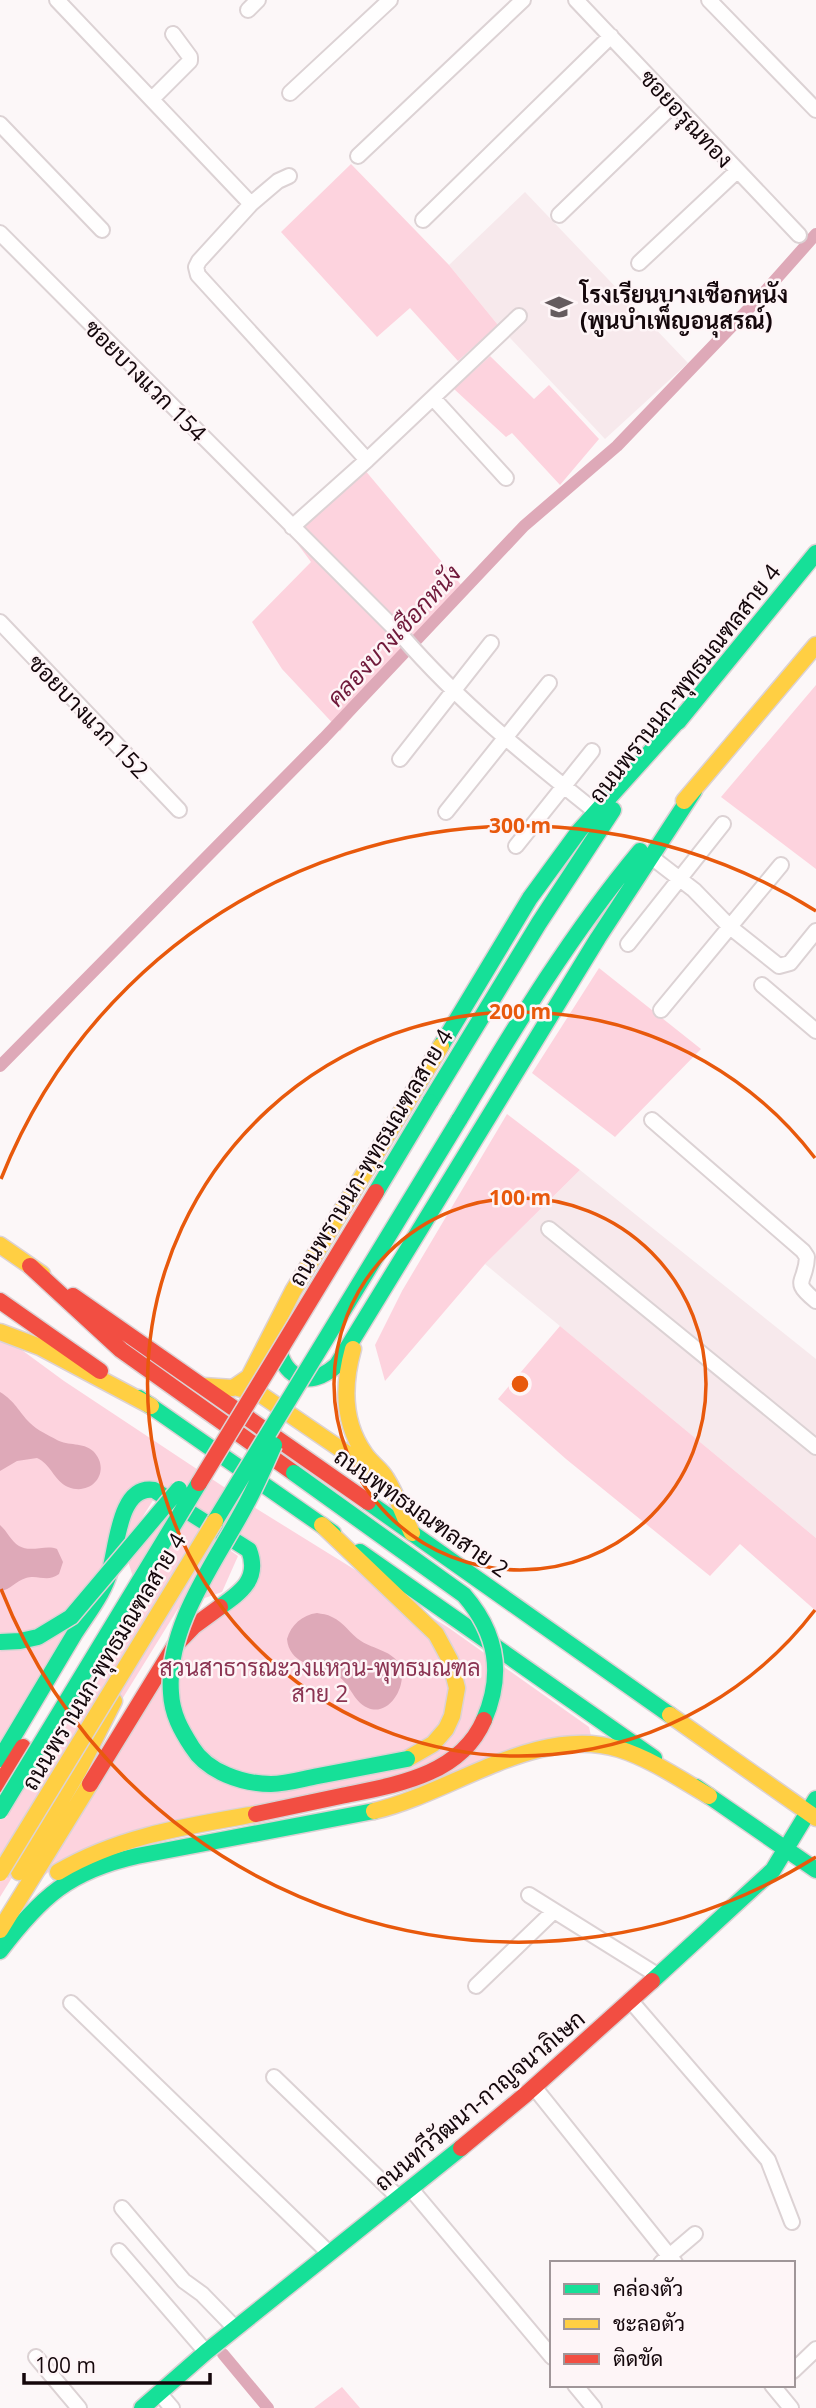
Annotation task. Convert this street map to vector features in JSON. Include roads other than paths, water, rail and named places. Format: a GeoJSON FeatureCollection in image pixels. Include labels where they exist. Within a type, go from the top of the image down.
{"type":"FeatureCollection","features":[{"type":"Feature","properties":{"kind":"main road","name":"ถนนพรานนก-พุทธมณฑลสาย 4"},"geometry":{"type":"LineString","coordinates":[[0,1811],[575,865],[686,712],[816,553]]}},
{"type":"Feature","properties":{"kind":"main road","name":"ถนนพรานนก-พุทธมณฑลสาย 4"},"geometry":{"type":"LineString","coordinates":[[0,1873],[551,970],[588,915],[629,863],[694,791],[816,645]]}},
{"type":"Feature","properties":{"kind":"main road"},"geometry":{"type":"LineString","coordinates":[[236,1388],[252,1373],[282,1311],[515,922],[561,853],[686,712]]}},
{"type":"Feature","properties":{"kind":"main road"},"geometry":{"type":"LineString","coordinates":[[282,1311],[277,1338],[279,1359],[292,1373],[309,1379],[324,1376],[333,1370],[650,856],[694,791]]}},
{"type":"Feature","properties":{"kind":"main road","name":"ถนนพุทธมณฑลสาย 2"},"geometry":{"type":"LineString","coordinates":[[0,1245],[813,1810]]}},
{"type":"Feature","properties":{"kind":"main road"},"geometry":{"type":"LineString","coordinates":[[0,1930],[43,1884],[89,1853],[149,1835],[414,1780],[458,1755],[477,1734],[491,1704],[494,1686],[494,1660],[488,1631],[481,1616],[464,1595],[138,1363],[95,1328],[30,1266]]}},
{"type":"Feature","properties":{"kind":"main road"},"geometry":{"type":"LineString","coordinates":[[0,1301],[816,1870]]}},
{"type":"Feature","properties":{"kind":"main road"},"geometry":{"type":"LineString","coordinates":[[370,1312],[351,1356],[345,1385],[346,1408],[352,1430],[362,1450],[388,1480],[412,1533]]}},
{"type":"Feature","properties":{"kind":"main road"},"geometry":{"type":"LineString","coordinates":[[0,1332],[40,1347],[151,1406]]}},
{"type":"Feature","properties":{"kind":"main road"},"geometry":{"type":"LineString","coordinates":[[203,1386],[226,1390],[236,1388],[260,1394],[388,1480]]}},
{"type":"Feature","properties":{"kind":"main road"},"geometry":{"type":"LineString","coordinates":[[292,1394],[256,1485],[201,1583],[188,1612],[172,1674],[172,1710],[180,1733],[198,1755],[231,1776],[256,1783],[279,1784],[407,1759],[436,1741],[452,1717],[457,1696],[454,1666],[448,1651],[436,1634],[322,1525]]}},
{"type":"Feature","properties":{"kind":"main road"},"geometry":{"type":"LineString","coordinates":[[0,1784],[180,1489],[203,1456],[244,1409]]}},
{"type":"Feature","properties":{"kind":"main road"},"geometry":{"type":"LineString","coordinates":[[0,1642],[16,1643],[36,1639],[62,1624],[180,1489]]}},
{"type":"Feature","properties":{"kind":"main road"},"geometry":{"type":"LineString","coordinates":[[0,1759],[104,1586],[113,1563],[123,1514],[131,1497],[142,1491],[154,1490],[249,1550],[255,1563],[250,1580],[196,1624],[174,1647],[0,1930]]}},
{"type":"Feature","properties":{"kind":"main road"},"geometry":{"type":"LineString","coordinates":[[0,1902],[79,1770],[152,1624]]}},
{"type":"Feature","properties":{"kind":"main road"},"geometry":{"type":"LineString","coordinates":[[0,1951],[45,1898],[88,1870],[142,1855],[382,1809],[425,1796],[554,1746],[589,1743],[619,1749],[657,1766],[709,1796]]}},
{"type":"Feature","properties":{"kind":"main road","name":"ถนนทวีวัฒนา-กาญจนาภิเษก"},"geometry":{"type":"LineString","coordinates":[[153,2403],[206,2352],[534,2087],[765,1879],[813,1810]]}},
{"type":"Feature","properties":{"kind":"street"},"geometry":{"type":"LineString","coordinates":[[57,0],[251,204]]}},
{"type":"Feature","properties":{"kind":"street"},"geometry":{"type":"LineString","coordinates":[[290,93],[390,0]]}},
{"type":"Feature","properties":{"kind":"street"},"geometry":{"type":"LineString","coordinates":[[358,156],[523,0]]}},
{"type":"Feature","properties":{"kind":"street","name":"ซอยอรุณทอง"},"geometry":{"type":"LineString","coordinates":[[576,0],[799,235]]}},
{"type":"Feature","properties":{"kind":"street"},"geometry":{"type":"LineString","coordinates":[[709,0],[816,110]]}},
{"type":"Feature","properties":{"kind":"street"},"geometry":{"type":"LineString","coordinates":[[152,99],[190,61],[190,57],[173,34]]}},
{"type":"Feature","properties":{"kind":"street"},"geometry":{"type":"LineString","coordinates":[[423,220],[611,36]]}},
{"type":"Feature","properties":{"kind":"street"},"geometry":{"type":"LineString","coordinates":[[559,215],[674,104]]}},
{"type":"Feature","properties":{"kind":"street"},"geometry":{"type":"LineString","coordinates":[[0,124],[103,230]]}},
{"type":"Feature","properties":{"kind":"street"},"geometry":{"type":"LineString","coordinates":[[639,263],[737,171]]}},
{"type":"Feature","properties":{"kind":"street"},"geometry":{"type":"LineString","coordinates":[[289,176],[278,181],[251,204],[199,261],[196,267],[198,275],[367,460]]}},
{"type":"Feature","properties":{"kind":"street","name":"ซอยบางแวก 154"},"geometry":{"type":"LineString","coordinates":[[0,233],[452,691],[504,738],[596,812]]}},
{"type":"Feature","properties":{"kind":"street"},"geometry":{"type":"LineString","coordinates":[[292,527],[519,316]]}},
{"type":"Feature","properties":{"kind":"street"},"geometry":{"type":"LineString","coordinates":[[433,398],[506,478]]}},
{"type":"Feature","properties":{"kind":"street","name":"ซอยบางแวก 152"},"geometry":{"type":"LineString","coordinates":[[0,622],[179,810]]}},
{"type":"Feature","properties":{"kind":"street"},"geometry":{"type":"LineString","coordinates":[[400,758],[491,643]]}},
{"type":"Feature","properties":{"kind":"street"},"geometry":{"type":"LineString","coordinates":[[446,812],[549,683]]}},
{"type":"Feature","properties":{"kind":"street"},"geometry":{"type":"LineString","coordinates":[[516,846],[592,751]]}},
{"type":"Feature","properties":{"kind":"street"},"geometry":{"type":"LineString","coordinates":[[628,944],[723,824]]}},
{"type":"Feature","properties":{"kind":"street"},"geometry":{"type":"LineString","coordinates":[[650,856],[680,879],[730,927],[779,966],[790,963],[816,931]]}},
{"type":"Feature","properties":{"kind":"street"},"geometry":{"type":"LineString","coordinates":[[661,1010],[781,865]]}},
{"type":"Feature","properties":{"kind":"street"},"geometry":{"type":"LineString","coordinates":[[762,985],[816,1031]]}},
{"type":"Feature","properties":{"kind":"street"},"geometry":{"type":"LineString","coordinates":[[652,1120],[803,1251],[807,1258],[801,1288],[816,1301]]}},
{"type":"Feature","properties":{"kind":"street"},"geometry":{"type":"LineString","coordinates":[[549,1229],[816,1447]]}},
{"type":"Feature","properties":{"kind":"street"},"geometry":{"type":"LineString","coordinates":[[529,1895],[657,1975]]}},
{"type":"Feature","properties":{"kind":"street"},"geometry":{"type":"LineString","coordinates":[[476,1986],[554,1910]]}},
{"type":"Feature","properties":{"kind":"street"},"geometry":{"type":"LineString","coordinates":[[630,2000],[768,2160],[792,2222]]}},
{"type":"Feature","properties":{"kind":"street"},"geometry":{"type":"LineString","coordinates":[[71,2003],[329,2253]]}},
{"type":"Feature","properties":{"kind":"street"},"geometry":{"type":"LineString","coordinates":[[274,2077],[405,2193],[550,2355]]}},
{"type":"Feature","properties":{"kind":"street"},"geometry":{"type":"LineString","coordinates":[[534,2087],[668,2260],[695,2234]]}},
{"type":"Feature","properties":{"kind":"street"},"geometry":{"type":"LineString","coordinates":[[122,2208],[184,2281],[202,2294],[235,2328]]}},
{"type":"Feature","properties":{"kind":"street"},"geometry":{"type":"LineString","coordinates":[[119,2251],[206,2352]]}},
{"type":"Feature","properties":{"kind":"street"},"geometry":{"type":"LineString","coordinates":[[795,2369],[816,2349]]}},
{"type":"Feature","properties":{"kind":"street"},"geometry":{"type":"LineString","coordinates":[[36,2357],[79,2408]]}},
{"type":"Feature","properties":{"kind":"street"},"geometry":{"type":"LineString","coordinates":[[577,2387],[594,2408]]}},
{"type":"Feature","properties":{"kind":"street"},"geometry":{"type":"LineString","coordinates":[[776,2387],[791,2408]]}},
{"type":"Feature","properties":{"kind":"street"},"geometry":{"type":"LineString","coordinates":[[153,2403],[172,2408]]}},
{"type":"Feature","properties":{"kind":"waterway","name":"คลองบางเชือกหนัง"},"geometry":{"type":"LineString","coordinates":[[0,1066],[324,738],[524,526],[617,446],[761,296],[816,234]]}},
{"type":"Feature","properties":{"kind":"waterway"},"geometry":{"type":"LineString","coordinates":[[223,2354],[268,2408]]}},
{"type":"Feature","properties":{"kind":"place","name":"โรงเรียนบางเชือกหนัง (พูนบำเพ็ญอนุสรณ์)"},"geometry":{"type":"Point","coordinates":[559,307]}},
{"type":"Feature","properties":{"kind":"park label","name":"สวนสาธารณะวงแหวน-พุทธมณฑล สาย 2"},"geometry":{"type":"Point","coordinates":[320,1680]}}]}
